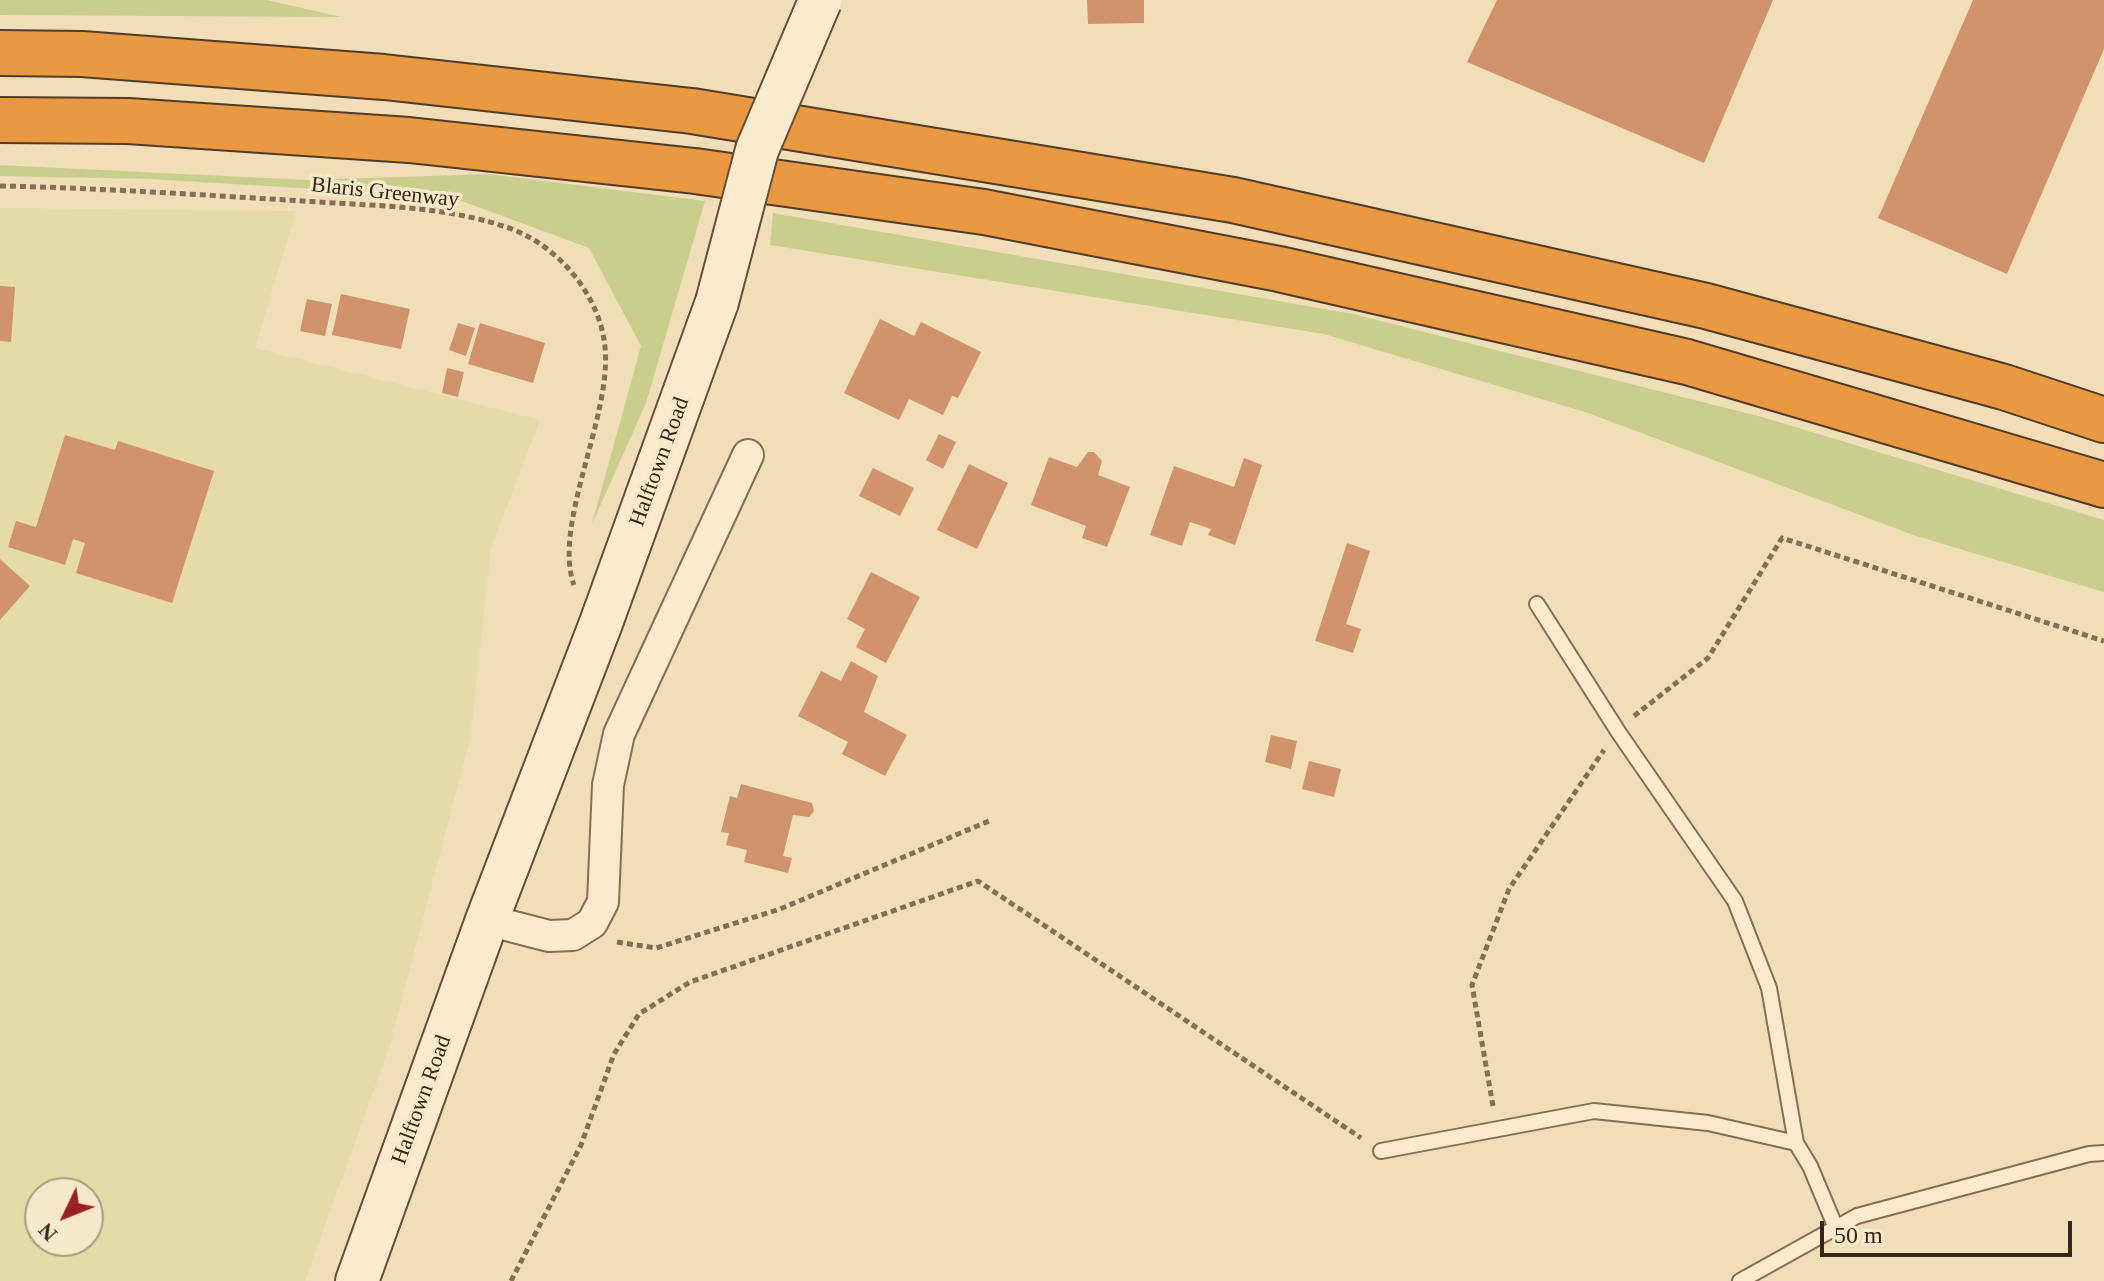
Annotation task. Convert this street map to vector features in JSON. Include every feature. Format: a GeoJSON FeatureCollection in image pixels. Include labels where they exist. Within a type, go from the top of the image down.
{"type":"FeatureCollection","features":[{"type":"Feature","properties":{"kind":"highway"},"geometry":{"type":"LineString","coordinates":[[0,53],[82,54],[384,77],[692,111],[1233,200],[1706,306],[2004,387],[2104,420]]}},
{"type":"Feature","properties":{"kind":"highway"},"geometry":{"type":"LineString","coordinates":[[0,120],[128,121],[409,140],[695,171],[984,212],[1279,269],[1687,362],[2104,485]]}},
{"type":"Feature","properties":{"kind":"street","name":"Halftown Road"},"geometry":{"type":"LineString","coordinates":[[357,1281],[487,920],[601,623],[717,302],[757,150],[820,0]]}},
{"type":"Feature","properties":{"kind":"street"},"geometry":{"type":"LineString","coordinates":[[487,920],[549,936],[573,935],[592,923],[603,902],[608,785],[619,734],[748,455]]}},
{"type":"Feature","properties":{"kind":"lane"},"geometry":{"type":"LineString","coordinates":[[1537,604],[1619,733],[1735,901],[1769,988],[1796,1143],[1810,1166],[1836,1228]]}},
{"type":"Feature","properties":{"kind":"lane"},"geometry":{"type":"LineString","coordinates":[[1381,1151],[1594,1111],[1708,1123],[1796,1143]]}},
{"type":"Feature","properties":{"kind":"lane"},"geometry":{"type":"LineString","coordinates":[[1740,1281],[1857,1216],[2089,1154],[2104,1153]]}},
{"type":"Feature","properties":{"kind":"path","name":"Blaris Greenway"},"geometry":{"type":"LineString","coordinates":[[0,186],[96,188],[440,211],[509,227],[547,248],[575,274],[593,309],[605,346],[603,388],[568,549],[572,583],[601,623]]}},
{"type":"Feature","properties":{"kind":"path"},"geometry":{"type":"LineString","coordinates":[[1498,1130],[1472,985],[1509,889],[1596,758],[1638,712],[1708,658],[1782,538],[2104,641]]}},
{"type":"Feature","properties":{"kind":"path"},"geometry":{"type":"LineString","coordinates":[[573,935],[656,948],[780,909],[989,821]]}},
{"type":"Feature","properties":{"kind":"path"},"geometry":{"type":"LineString","coordinates":[[511,1281],[581,1145],[614,1054],[639,1014],[690,982],[978,881],[1381,1151]]}},
{"type":"Feature","properties":{"kind":"shaded area"},"geometry":{"type":"Polygon","coordinates":[[[0,208],[296,211],[255,348],[540,420],[491,548],[470,739],[389,1048],[305,1281],[0,1281],[0,208]]]}},
{"type":"Feature","properties":{"kind":"green space"},"geometry":{"type":"Polygon","coordinates":[[[0,0],[267,0],[341,17],[0,15],[0,0]]]}},
{"type":"Feature","properties":{"kind":"green space"},"geometry":{"type":"Polygon","coordinates":[[[0,165],[306,180],[488,174],[705,201],[646,403],[592,524],[641,346],[589,248],[451,197],[149,179],[0,176],[0,165]]]}},
{"type":"Feature","properties":{"kind":"green space"},"geometry":{"type":"Polygon","coordinates":[[[773,213],[1353,314],[1762,417],[2104,520],[2104,592],[1913,535],[1588,413],[1324,334],[770,245],[773,213]]]}},
{"type":"Feature","properties":{"kind":"building"},"geometry":{"type":"Polygon","coordinates":[[[1087,0],[1144,0],[1144,23],[1088,24],[1087,0]]]}},
{"type":"Feature","properties":{"kind":"building"},"geometry":{"type":"Polygon","coordinates":[[[1497,0],[1773,0],[1704,163],[1467,62],[1497,0]]]}},
{"type":"Feature","properties":{"kind":"building"},"geometry":{"type":"Polygon","coordinates":[[[1973,0],[2104,0],[2104,49],[2007,274],[1878,218],[1973,0]]]}},
{"type":"Feature","properties":{"kind":"building"},"geometry":{"type":"Polygon","coordinates":[[[0,286],[15,287],[11,342],[0,341],[0,286]]]}},
{"type":"Feature","properties":{"kind":"building"},"geometry":{"type":"Polygon","coordinates":[[[341,294],[410,309],[401,349],[332,335],[341,294]]]}},
{"type":"Feature","properties":{"kind":"building"},"geometry":{"type":"Polygon","coordinates":[[[307,299],[332,304],[325,336],[300,331],[307,299]]]}},
{"type":"Feature","properties":{"kind":"building"},"geometry":{"type":"Polygon","coordinates":[[[880,319],[914,336],[921,322],[981,352],[958,398],[952,396],[943,415],[909,399],[899,420],[844,393],[880,319]]]}},
{"type":"Feature","properties":{"kind":"building"},"geometry":{"type":"Polygon","coordinates":[[[458,323],[475,328],[466,356],[449,350],[458,323]]]}},
{"type":"Feature","properties":{"kind":"building"},"geometry":{"type":"Polygon","coordinates":[[[480,323],[545,343],[533,383],[468,364],[480,323]]]}},
{"type":"Feature","properties":{"kind":"building"},"geometry":{"type":"Polygon","coordinates":[[[447,368],[464,372],[458,397],[442,393],[447,368]]]}},
{"type":"Feature","properties":{"kind":"building"},"geometry":{"type":"Polygon","coordinates":[[[939,434],[956,442],[943,469],[926,460],[939,434]]]}},
{"type":"Feature","properties":{"kind":"building"},"geometry":{"type":"Polygon","coordinates":[[[65,435],[115,450],[118,441],[214,471],[172,603],[76,573],[85,543],[73,539],[65,565],[8,547],[16,521],[36,527],[65,435]]]}},
{"type":"Feature","properties":{"kind":"building"},"geometry":{"type":"Polygon","coordinates":[[[1088,452],[1094,452],[1102,461],[1098,475],[1130,487],[1107,547],[1082,538],[1086,526],[1031,505],[1049,457],[1077,467],[1088,452]]]}},
{"type":"Feature","properties":{"kind":"building"},"geometry":{"type":"Polygon","coordinates":[[[1244,458],[1262,465],[1235,545],[1208,535],[1211,529],[1190,522],[1182,546],[1150,535],[1174,466],[1234,487],[1244,458]]]}},
{"type":"Feature","properties":{"kind":"building"},"geometry":{"type":"Polygon","coordinates":[[[969,464],[1008,483],[977,549],[937,530],[969,464]]]}},
{"type":"Feature","properties":{"kind":"building"},"geometry":{"type":"Polygon","coordinates":[[[873,468],[914,488],[900,516],[859,496],[873,468]]]}},
{"type":"Feature","properties":{"kind":"building"},"geometry":{"type":"Polygon","coordinates":[[[1347,543],[1370,551],[1346,624],[1361,629],[1353,653],[1315,641],[1347,543]]]}},
{"type":"Feature","properties":{"kind":"building"},"geometry":{"type":"Polygon","coordinates":[[[0,559],[30,586],[0,620],[0,559]]]}},
{"type":"Feature","properties":{"kind":"building"},"geometry":{"type":"Polygon","coordinates":[[[871,572],[920,597],[886,663],[856,647],[865,629],[847,619],[871,572]]]}},
{"type":"Feature","properties":{"kind":"building"},"geometry":{"type":"Polygon","coordinates":[[[851,661],[878,676],[864,712],[907,735],[885,776],[842,754],[848,742],[798,716],[821,671],[841,681],[851,661]]]}},
{"type":"Feature","properties":{"kind":"building"},"geometry":{"type":"Polygon","coordinates":[[[1271,735],[1297,741],[1291,769],[1265,762],[1271,735]]]}},
{"type":"Feature","properties":{"kind":"building"},"geometry":{"type":"Polygon","coordinates":[[[1309,761],[1341,769],[1334,797],[1302,789],[1309,761]]]}},
{"type":"Feature","properties":{"kind":"building"},"geometry":{"type":"Polygon","coordinates":[[[741,784],[812,803],[814,811],[809,817],[793,815],[783,856],[792,858],[788,873],[744,862],[747,850],[726,845],[729,833],[721,832],[730,796],[737,798],[741,784]]]}}]}
